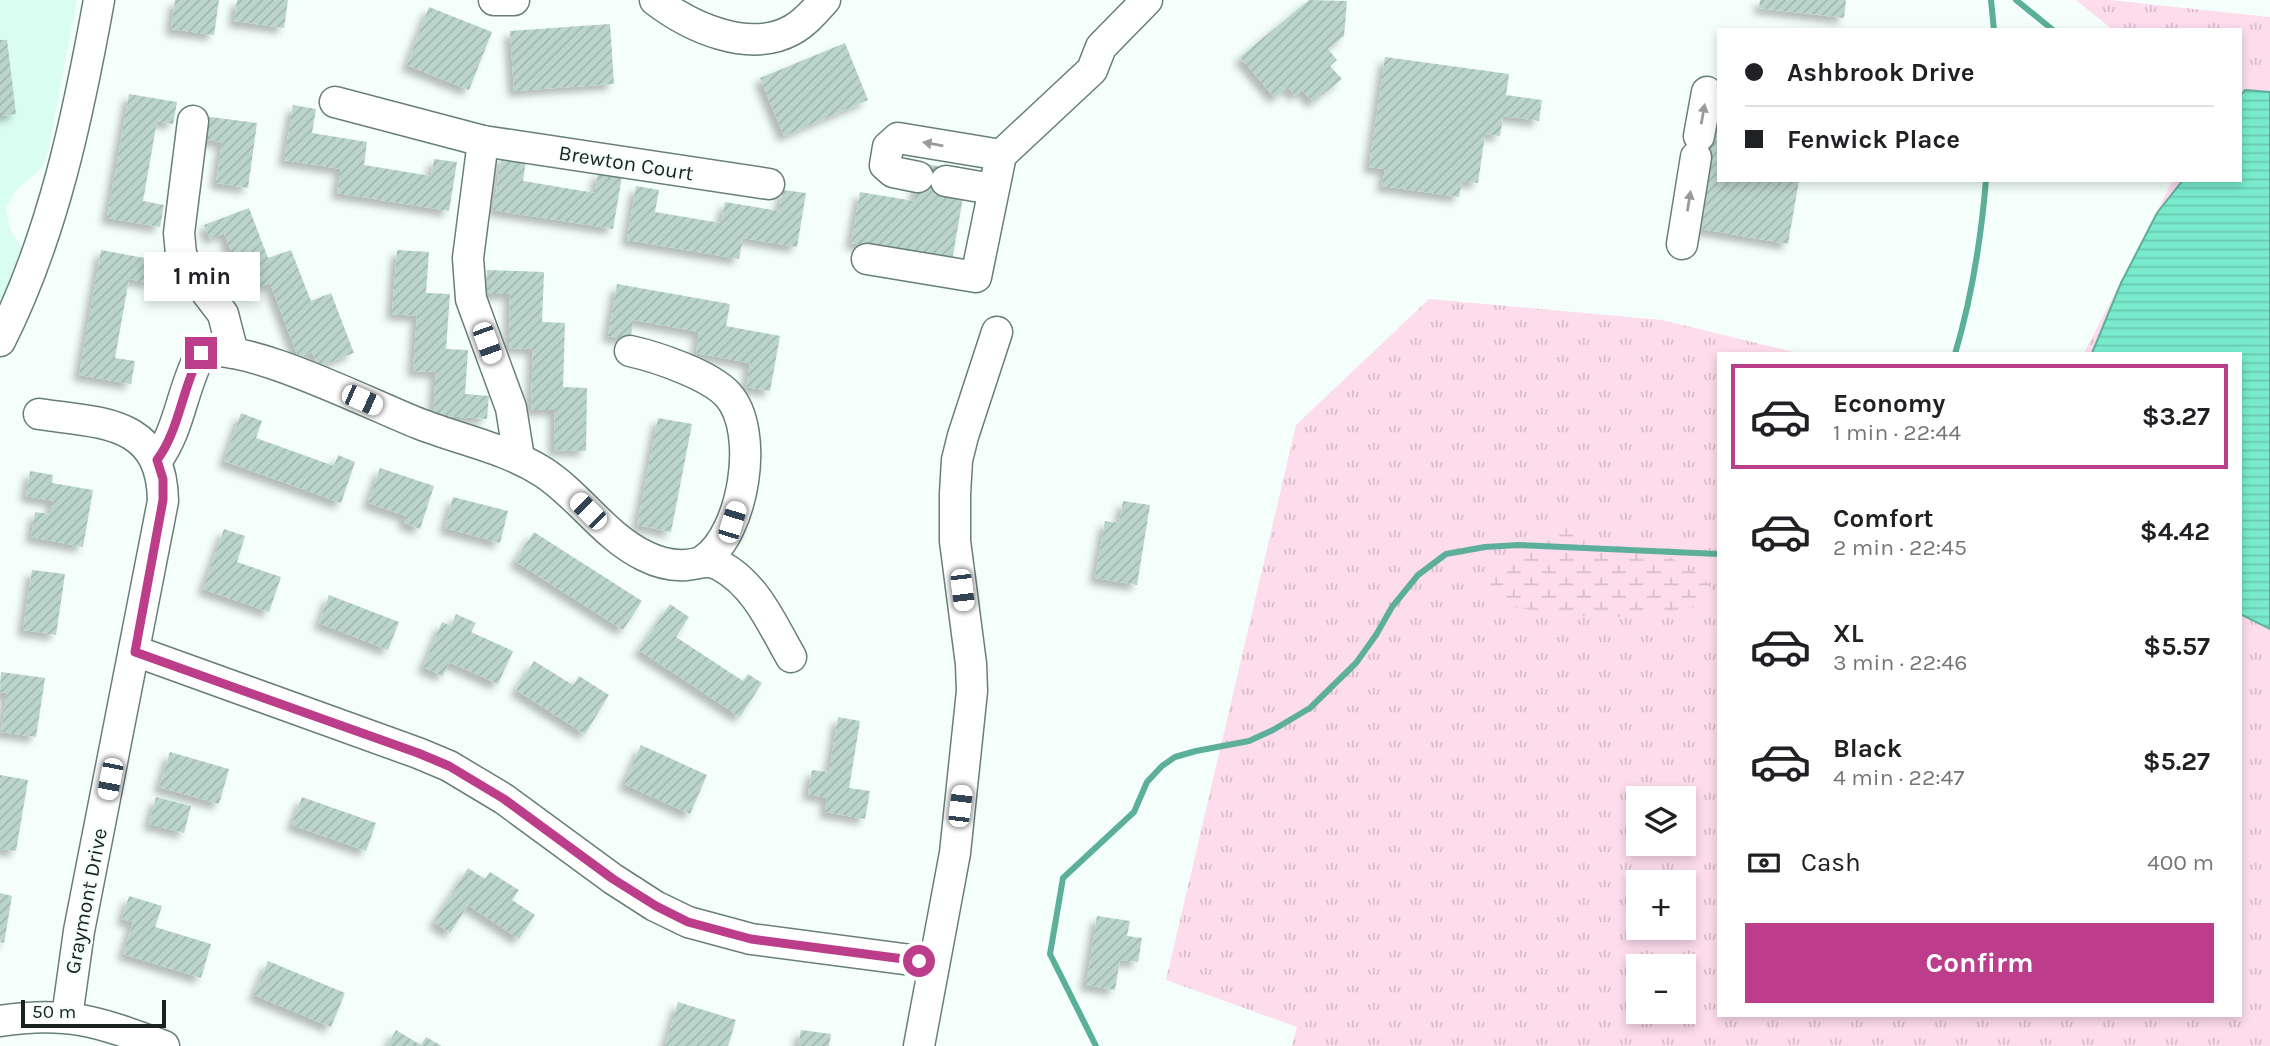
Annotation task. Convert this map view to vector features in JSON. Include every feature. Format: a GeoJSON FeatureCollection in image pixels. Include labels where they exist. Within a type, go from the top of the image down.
{"type":"FeatureCollection","features":[{"type":"Feature","properties":{"kind":"street"},"geometry":{"type":"LineString","coordinates":[[0,341],[27,285],[75,122],[99,0]]}},
{"type":"Feature","properties":{"kind":"street"},"geometry":{"type":"LineString","coordinates":[[494,0],[514,0]]}},
{"type":"Feature","properties":{"kind":"street"},"geometry":{"type":"LineString","coordinates":[[655,0],[671,13],[694,24],[752,39],[768,39],[794,29],[825,0]]}},
{"type":"Feature","properties":{"kind":"street"},"geometry":{"type":"LineString","coordinates":[[867,258],[976,277],[1001,155],[1092,70],[1101,47],[1147,0]]}},
{"type":"Feature","properties":{"kind":"street"},"geometry":{"type":"LineString","coordinates":[[1682,244],[1707,92]]}},
{"type":"Feature","properties":{"kind":"street","name":"Brewton Court"},"geometry":{"type":"LineString","coordinates":[[335,102],[483,141],[769,184]]}},
{"type":"Feature","properties":{"kind":"street"},"geometry":{"type":"LineString","coordinates":[[193,121],[179,233],[181,254],[187,267],[223,314],[233,353]]}},
{"type":"Feature","properties":{"kind":"street"},"geometry":{"type":"LineString","coordinates":[[992,189],[893,172],[885,165],[888,147],[898,138],[1001,155]]}},
{"type":"Feature","properties":{"kind":"street"},"geometry":{"type":"LineString","coordinates":[[483,141],[468,258],[471,299],[511,408],[519,458]]}},
{"type":"Feature","properties":{"kind":"street"},"geometry":{"type":"LineString","coordinates":[[919,1046],[955,853],[972,691],[956,541],[957,460],[997,332]]}},
{"type":"Feature","properties":{"kind":"street"},"geometry":{"type":"LineString","coordinates":[[40,414],[115,426],[133,435],[157,460],[169,444],[188,379],[201,353],[213,349],[233,353],[313,378],[386,411],[519,458],[560,485],[600,523],[644,555],[678,565],[695,564],[718,548],[732,522],[740,497],[745,459],[741,421],[729,396],[719,388],[670,362],[630,351]]}},
{"type":"Feature","properties":{"kind":"street","name":"Graymont Drive"},"geometry":{"type":"LineString","coordinates":[[67,1017],[79,931],[163,500],[163,479],[157,460]]}},
{"type":"Feature","properties":{"kind":"street"},"geometry":{"type":"LineString","coordinates":[[704,560],[720,565],[740,579],[759,600],[792,657]]}},
{"type":"Feature","properties":{"kind":"street"},"geometry":{"type":"LineString","coordinates":[[135,652],[449,766],[504,799],[613,879],[688,922],[751,939],[934,963]]}},
{"type":"Feature","properties":{"kind":"street"},"geometry":{"type":"LineString","coordinates":[[0,1021],[34,1016],[67,1017],[100,1023],[164,1046]]}},
{"type":"Feature","properties":{"kind":"shaded area"},"geometry":{"type":"Polygon","coordinates":[[[0,0],[77,0],[48,152],[42,168],[16,190],[6,208],[10,229],[21,246],[54,250],[22,322],[0,360],[0,0]]]}},
{"type":"Feature","properties":{"kind":"shaded area"},"geometry":{"type":"Polygon","coordinates":[[[2245,90],[2270,92],[2270,629],[2242,615],[2242,352],[2092,352],[2121,283],[2157,213],[2181,182],[2242,182],[2242,94],[2245,90]]]}},
{"type":"Feature","properties":{"kind":"green space"},"geometry":{"type":"Polygon","coordinates":[[[2076,0],[2110,0],[2270,17],[2270,1046],[1292,1046],[1297,1027],[1166,980],[1296,425],[1429,299],[1662,320],[1794,352],[1717,352],[1717,1017],[2242,1017],[2242,352],[2085,352],[2172,182],[2242,182],[2242,28],[2111,28],[2076,0]]]}},
{"type":"Feature","properties":{"kind":"green space"},"geometry":{"type":"Polygon","coordinates":[[[1561,528],[1575,528],[1627,549],[1661,552],[1702,576],[1714,592],[1700,603],[1675,611],[1644,616],[1608,617],[1540,612],[1496,597],[1489,589],[1499,569],[1529,544],[1561,528]]]}},
{"type":"Feature","properties":{"kind":"building"},"geometry":{"type":"Polygon","coordinates":[[[175,0],[219,0],[214,35],[171,29],[175,0]]]}},
{"type":"Feature","properties":{"kind":"building"},"geometry":{"type":"Polygon","coordinates":[[[237,0],[288,0],[284,28],[234,21],[237,0]]]}},
{"type":"Feature","properties":{"kind":"building"},"geometry":{"type":"Polygon","coordinates":[[[1309,0],[1347,1],[1344,36],[1328,49],[1337,60],[1330,66],[1342,79],[1313,102],[1302,90],[1295,96],[1288,87],[1275,98],[1240,57],[1309,0]]]}},
{"type":"Feature","properties":{"kind":"building"},"geometry":{"type":"Polygon","coordinates":[[[1760,0],[1846,0],[1844,18],[1759,8],[1760,0]]]}},
{"type":"Feature","properties":{"kind":"building"},"geometry":{"type":"Polygon","coordinates":[[[429,7],[492,32],[469,90],[407,65],[429,7]]]}},
{"type":"Feature","properties":{"kind":"building"},"geometry":{"type":"Polygon","coordinates":[[[610,24],[614,84],[514,91],[510,31],[610,24]]]}},
{"type":"Feature","properties":{"kind":"building"},"geometry":{"type":"Polygon","coordinates":[[[0,40],[7,40],[16,114],[0,116],[0,40]]]}},
{"type":"Feature","properties":{"kind":"building"},"geometry":{"type":"Polygon","coordinates":[[[845,43],[868,100],[784,136],[760,78],[845,43]]]}},
{"type":"Feature","properties":{"kind":"building"},"geometry":{"type":"Polygon","coordinates":[[[1385,57],[1509,74],[1506,95],[1542,100],[1539,121],[1503,116],[1500,136],[1485,134],[1478,183],[1462,181],[1459,197],[1382,186],[1385,169],[1369,167],[1385,57]]]}},
{"type":"Feature","properties":{"kind":"building"},"geometry":{"type":"Polygon","coordinates":[[[129,94],[177,102],[173,124],[157,121],[143,201],[164,205],[160,227],[107,218],[129,94]]]}},
{"type":"Feature","properties":{"kind":"building"},"geometry":{"type":"Polygon","coordinates":[[[293,105],[316,109],[312,133],[367,142],[364,165],[431,176],[434,159],[457,162],[449,211],[337,193],[341,169],[284,160],[293,105]]]}},
{"type":"Feature","properties":{"kind":"building"},"geometry":{"type":"Polygon","coordinates":[[[203,116],[257,123],[248,188],[216,183],[222,142],[200,139],[203,116]]]}},
{"type":"Feature","properties":{"kind":"building"},"geometry":{"type":"Polygon","coordinates":[[[1714,129],[1717,130],[1717,182],[1799,182],[1788,244],[1696,228],[1714,129]]]}},
{"type":"Feature","properties":{"kind":"building"},"geometry":{"type":"Polygon","coordinates":[[[502,155],[526,159],[523,181],[595,193],[598,172],[622,176],[613,229],[493,210],[502,155]]]}},
{"type":"Feature","properties":{"kind":"building"},"geometry":{"type":"Polygon","coordinates":[[[921,163],[948,168],[963,197],[952,261],[851,243],[860,192],[914,201],[921,163]]]}},
{"type":"Feature","properties":{"kind":"building"},"geometry":{"type":"Polygon","coordinates":[[[636,186],[659,190],[655,212],[721,223],[725,202],[779,211],[783,190],[806,193],[797,247],[743,238],[739,259],[627,240],[636,186]]]}},
{"type":"Feature","properties":{"kind":"building"},"geometry":{"type":"Polygon","coordinates":[[[249,208],[268,258],[291,250],[311,301],[331,293],[354,353],[318,367],[312,352],[298,357],[270,283],[247,292],[224,233],[210,239],[204,225],[249,208]]]}},
{"type":"Feature","properties":{"kind":"building"},"geometry":{"type":"Polygon","coordinates":[[[101,250],[155,260],[151,283],[129,279],[115,358],[135,361],[131,384],[79,375],[101,250]]]}},
{"type":"Feature","properties":{"kind":"building"},"geometry":{"type":"Polygon","coordinates":[[[397,250],[429,252],[426,293],[450,294],[446,349],[468,350],[465,394],[489,396],[487,419],[433,415],[436,372],[413,371],[417,316],[392,314],[397,250]]]}},
{"type":"Feature","properties":{"kind":"building"},"geometry":{"type":"Polygon","coordinates":[[[487,270],[544,272],[542,322],[565,323],[563,387],[587,388],[586,451],[554,450],[555,410],[531,410],[533,349],[509,348],[510,294],[486,294],[487,270]]]}},
{"type":"Feature","properties":{"kind":"building"},"geometry":{"type":"Polygon","coordinates":[[[617,284],[730,304],[726,326],[780,336],[770,391],[746,387],[750,363],[696,353],[699,332],[634,320],[630,340],[608,336],[617,284]]]}},
{"type":"Feature","properties":{"kind":"building"},"geometry":{"type":"Polygon","coordinates":[[[241,413],[262,421],[256,438],[334,466],[338,455],[355,462],[341,503],[224,461],[241,413]]]}},
{"type":"Feature","properties":{"kind":"building"},"geometry":{"type":"Polygon","coordinates":[[[658,418],[692,424],[671,532],[637,525],[658,418]]]}},
{"type":"Feature","properties":{"kind":"building"},"geometry":{"type":"Polygon","coordinates":[[[380,468],[434,486],[420,529],[404,523],[406,516],[368,503],[380,468]]]}},
{"type":"Feature","properties":{"kind":"building"},"geometry":{"type":"Polygon","coordinates":[[[30,471],[53,475],[52,483],[93,490],[83,547],[31,537],[35,512],[50,514],[53,501],[26,496],[30,471]]]}},
{"type":"Feature","properties":{"kind":"building"},"geometry":{"type":"Polygon","coordinates":[[[453,497],[508,511],[500,543],[445,528],[453,497]]]}},
{"type":"Feature","properties":{"kind":"building"},"geometry":{"type":"Polygon","coordinates":[[[1123,501],[1150,505],[1137,585],[1095,578],[1105,521],[1119,523],[1123,501]]]}},
{"type":"Feature","properties":{"kind":"building"},"geometry":{"type":"Polygon","coordinates":[[[224,529],[245,536],[237,562],[281,577],[269,612],[203,589],[224,529]]]}},
{"type":"Feature","properties":{"kind":"building"},"geometry":{"type":"Polygon","coordinates":[[[534,532],[642,601],[623,630],[515,561],[534,532]]]}},
{"type":"Feature","properties":{"kind":"building"},"geometry":{"type":"Polygon","coordinates":[[[32,570],[65,574],[56,635],[23,630],[32,570]]]}},
{"type":"Feature","properties":{"kind":"building"},"geometry":{"type":"Polygon","coordinates":[[[329,595],[399,622],[388,650],[319,623],[329,595]]]}},
{"type":"Feature","properties":{"kind":"building"},"geometry":{"type":"Polygon","coordinates":[[[670,604],[689,617],[676,637],[743,681],[748,674],[762,683],[740,717],[639,650],[670,604]]]}},
{"type":"Feature","properties":{"kind":"building"},"geometry":{"type":"Polygon","coordinates":[[[456,614],[476,623],[471,632],[513,651],[498,684],[449,662],[443,676],[423,667],[442,622],[451,626],[456,614]]]}},
{"type":"Feature","properties":{"kind":"building"},"geometry":{"type":"Polygon","coordinates":[[[534,661],[573,685],[579,676],[609,695],[585,734],[516,690],[534,661]]]}},
{"type":"Feature","properties":{"kind":"building"},"geometry":{"type":"Polygon","coordinates":[[[1,672],[45,678],[36,737],[1,732],[7,693],[0,692],[1,672]]]}},
{"type":"Feature","properties":{"kind":"building"},"geometry":{"type":"Polygon","coordinates":[[[838,717],[860,721],[849,788],[870,791],[865,819],[825,812],[827,798],[808,794],[812,770],[829,772],[838,717]]]}},
{"type":"Feature","properties":{"kind":"building"},"geometry":{"type":"Polygon","coordinates":[[[641,745],[707,775],[690,814],[624,784],[641,745]]]}},
{"type":"Feature","properties":{"kind":"building"},"geometry":{"type":"Polygon","coordinates":[[[170,752],[229,769],[219,804],[159,787],[170,752]]]}},
{"type":"Feature","properties":{"kind":"building"},"geometry":{"type":"Polygon","coordinates":[[[0,775],[28,780],[16,851],[0,849],[0,775]]]}},
{"type":"Feature","properties":{"kind":"building"},"geometry":{"type":"Polygon","coordinates":[[[156,797],[191,806],[184,833],[149,824],[156,797]]]}},
{"type":"Feature","properties":{"kind":"building"},"geometry":{"type":"Polygon","coordinates":[[[302,797],[376,823],[366,851],[292,825],[302,797]]]}},
{"type":"Feature","properties":{"kind":"building"},"geometry":{"type":"Polygon","coordinates":[[[468,868],[485,879],[490,872],[519,890],[512,900],[535,915],[519,939],[468,905],[450,933],[434,922],[468,868]]]}},
{"type":"Feature","properties":{"kind":"building"},"geometry":{"type":"Polygon","coordinates":[[[0,893],[12,896],[4,943],[0,942],[0,893]]]}},
{"type":"Feature","properties":{"kind":"building"},"geometry":{"type":"Polygon","coordinates":[[[129,896],[162,906],[155,927],[211,944],[201,978],[123,954],[133,922],[122,919],[129,896]]]}},
{"type":"Feature","properties":{"kind":"building"},"geometry":{"type":"Polygon","coordinates":[[[1097,916],[1130,921],[1127,936],[1142,938],[1138,962],[1120,960],[1115,990],[1086,985],[1097,916]]]}},
{"type":"Feature","properties":{"kind":"building"},"geometry":{"type":"Polygon","coordinates":[[[268,961],[345,993],[331,1027],[254,995],[268,961]]]}},
{"type":"Feature","properties":{"kind":"building"},"geometry":{"type":"Polygon","coordinates":[[[678,1002],[736,1020],[728,1046],[665,1046],[678,1002]]]}},
{"type":"Feature","properties":{"kind":"building"},"geometry":{"type":"Polygon","coordinates":[[[396,1030],[421,1045],[426,1037],[442,1046],[387,1046],[396,1030]]]}},
{"type":"Feature","properties":{"kind":"building"},"geometry":{"type":"Polygon","coordinates":[[[801,1030],[831,1034],[829,1046],[798,1046],[801,1030]]]}},
{"type":"Feature","properties":{"kind":"waterway"},"geometry":{"type":"LineString","coordinates":[[1991,0],[1994,28]]}},
{"type":"Feature","properties":{"kind":"waterway"},"geometry":{"type":"LineString","coordinates":[[2016,0],[2051,28]]}},
{"type":"Feature","properties":{"kind":"waterway"},"geometry":{"type":"LineString","coordinates":[[1956,352],[1975,268],[1986,182]]}},
{"type":"Feature","properties":{"kind":"waterway"},"geometry":{"type":"LineString","coordinates":[[1096,1046],[1050,954],[1063,878],[1134,812],[1147,782],[1162,766],[1175,757],[1249,741],[1310,708],[1356,663],[1392,607],[1418,575],[1446,554],[1485,547],[1519,545],[1717,554]]}},
{"type":"Feature","properties":{"kind":"route"},"geometry":{"type":"LineString","coordinates":[[201,353],[191,370],[169,444],[157,460],[163,479],[163,500],[135,652],[449,766],[504,799],[613,879],[688,922],[751,939],[919,961]]}}]}
